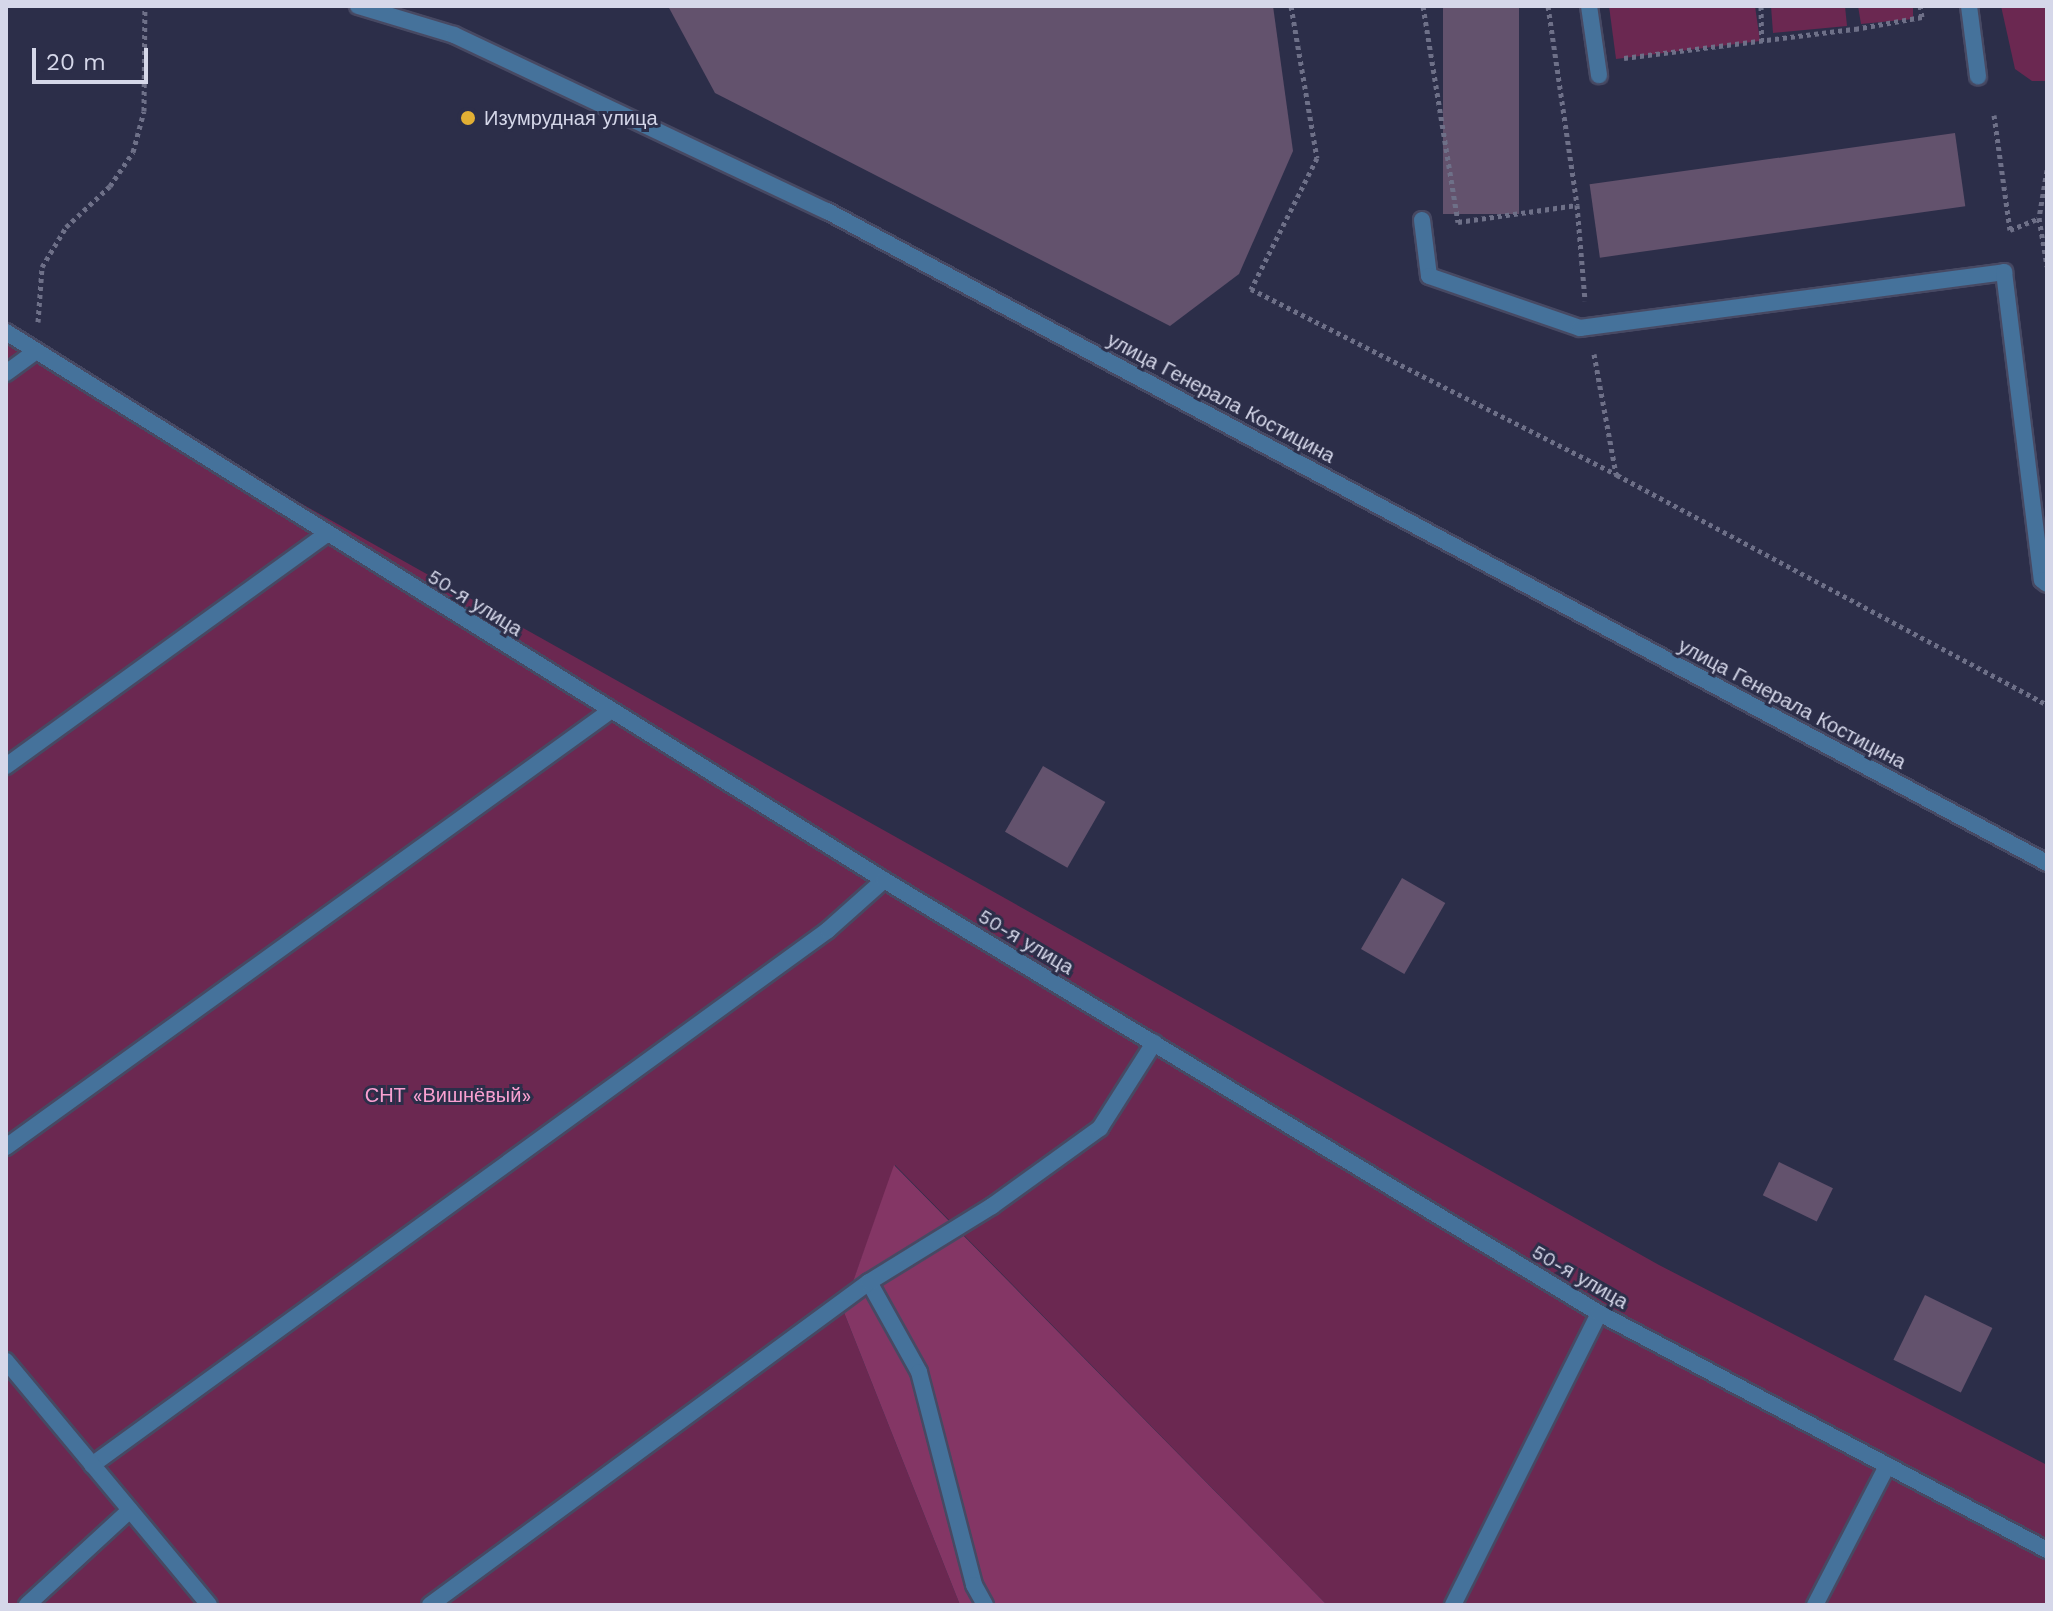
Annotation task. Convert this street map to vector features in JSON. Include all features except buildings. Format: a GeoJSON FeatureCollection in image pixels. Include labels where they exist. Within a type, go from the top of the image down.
{"type":"FeatureCollection","features":[{"type":"Feature","properties":{"kind":"street","name":"улица Генерала Костицина"},"geometry":{"type":"LineString","coordinates":[[358,6],[454,35],[827,211],[2047,863]]}},
{"type":"Feature","properties":{"kind":"street"},"geometry":{"type":"LineString","coordinates":[[1589,6],[1599,75]]}},
{"type":"Feature","properties":{"kind":"street"},"geometry":{"type":"LineString","coordinates":[[1969,6],[1978,76]]}},
{"type":"Feature","properties":{"kind":"street"},"geometry":{"type":"LineString","coordinates":[[1422,220],[1429,276],[1589,327],[2004,272],[2042,580],[2047,584]]}},
{"type":"Feature","properties":{"kind":"street","name":"50-я улица"},"geometry":{"type":"LineString","coordinates":[[6,332],[884,880],[1599,1313],[2047,1550]]}},
{"type":"Feature","properties":{"kind":"street"},"geometry":{"type":"LineString","coordinates":[[6,373],[36,351]]}},
{"type":"Feature","properties":{"kind":"street"},"geometry":{"type":"LineString","coordinates":[[6,766],[326,534]]}},
{"type":"Feature","properties":{"kind":"street"},"geometry":{"type":"LineString","coordinates":[[6,1147],[610,711]]}},
{"type":"Feature","properties":{"kind":"street"},"geometry":{"type":"LineString","coordinates":[[92,1465],[828,930],[884,880]]}},
{"type":"Feature","properties":{"kind":"street"},"geometry":{"type":"LineString","coordinates":[[430,1605],[869,1282],[992,1206],[1100,1128],[1154,1043]]}},
{"type":"Feature","properties":{"kind":"street"},"geometry":{"type":"LineString","coordinates":[[869,1282],[919,1372],[974,1585],[985,1605]]}},
{"type":"Feature","properties":{"kind":"street"},"geometry":{"type":"LineString","coordinates":[[1453,1605],[1599,1313]]}},
{"type":"Feature","properties":{"kind":"street"},"geometry":{"type":"LineString","coordinates":[[6,1361],[209,1605]]}},
{"type":"Feature","properties":{"kind":"street"},"geometry":{"type":"LineString","coordinates":[[1815,1605],[1887,1466]]}},
{"type":"Feature","properties":{"kind":"street"},"geometry":{"type":"LineString","coordinates":[[27,1605],[130,1510]]}},
{"type":"Feature","properties":{"kind":"path"},"geometry":{"type":"LineString","coordinates":[[36,351],[42,267],[66,227],[110,186],[133,152],[144,111],[145,6]]}},
{"type":"Feature","properties":{"kind":"path"},"geometry":{"type":"LineString","coordinates":[[1291,6],[1317,158],[1251,289],[1617,475],[2047,705]]}},
{"type":"Feature","properties":{"kind":"path"},"geometry":{"type":"LineString","coordinates":[[1423,6],[1458,222],[1577,205]]}},
{"type":"Feature","properties":{"kind":"path"},"geometry":{"type":"LineString","coordinates":[[1548,6],[1577,205],[1589,327],[1617,475]]}},
{"type":"Feature","properties":{"kind":"path"},"geometry":{"type":"LineString","coordinates":[[1761,6],[1764,42]]}},
{"type":"Feature","properties":{"kind":"path"},"geometry":{"type":"LineString","coordinates":[[1620,45],[1622,58],[1764,42],[1922,17],[1920,6]]}},
{"type":"Feature","properties":{"kind":"path"},"geometry":{"type":"LineString","coordinates":[[1994,115],[2010,230],[2039,218]]}},
{"type":"Feature","properties":{"kind":"path"},"geometry":{"type":"LineString","coordinates":[[2047,170],[2039,218],[2047,266]]}},
{"type":"Feature","properties":{"kind":"green space"},"geometry":{"type":"Polygon","coordinates":[[[1609,6],[1755,6],[1760,41],[1616,59],[1609,6]]]}},
{"type":"Feature","properties":{"kind":"green space"},"geometry":{"type":"Polygon","coordinates":[[[1771,6],[1845,6],[1847,26],[1773,33],[1771,6]]]}},
{"type":"Feature","properties":{"kind":"green space"},"geometry":{"type":"Polygon","coordinates":[[[1858,6],[1913,6],[1913,19],[1861,24],[1858,6]]]}},
{"type":"Feature","properties":{"kind":"green space"},"geometry":{"type":"Polygon","coordinates":[[[2001,6],[2047,6],[2047,81],[2032,81],[2015,69],[2001,6]]]}},
{"type":"Feature","properties":{"kind":"green space","name":"СНТ «Вишнёвый»"},"geometry":{"type":"Polygon","coordinates":[[[6,338],[1659,1265],[2047,1465],[2047,1605],[1327,1605],[895,1165],[843,1310],[960,1605],[6,1605],[6,338]]]}},
{"type":"Feature","properties":{"kind":"shaded area"},"geometry":{"type":"Polygon","coordinates":[[[894,1165],[1327,1605],[960,1605],[843,1310],[894,1165]]]}},
{"type":"Feature","properties":{"kind":"place","name":"Изумрудная улица"},"geometry":{"type":"Point","coordinates":[468,118]}}]}
